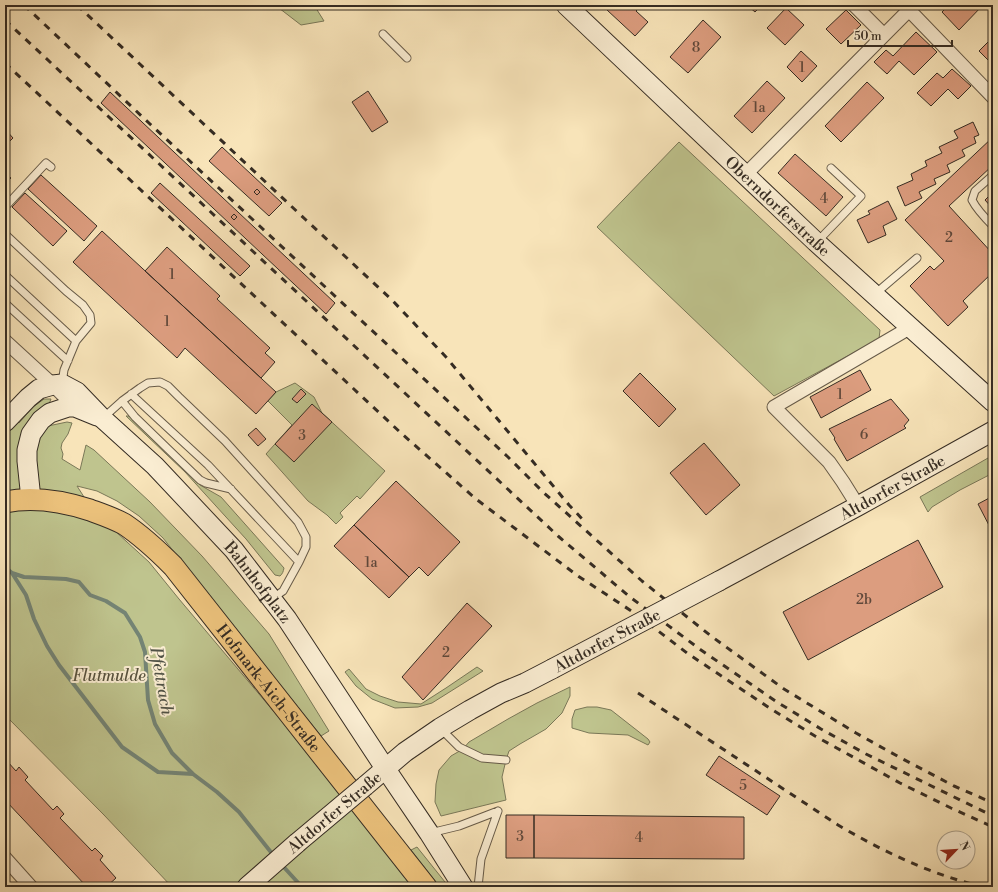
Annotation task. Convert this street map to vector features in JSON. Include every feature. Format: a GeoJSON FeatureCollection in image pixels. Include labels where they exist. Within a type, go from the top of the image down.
{"type":"FeatureCollection","features":[{"type":"Feature","properties":{"kind":"main road","name":"Oberndorferstraße"},"geometry":{"type":"LineString","coordinates":[[566,5],[816,242],[993,402]]}},
{"type":"Feature","properties":{"kind":"main road"},"geometry":{"type":"LineString","coordinates":[[7,419],[39,389],[62,396],[102,418]]}},
{"type":"Feature","properties":{"kind":"main road","name":"Bahnhofplatz"},"geometry":{"type":"LineString","coordinates":[[62,396],[77,392],[102,418],[155,466],[234,550],[272,598],[317,663],[385,768]]}},
{"type":"Feature","properties":{"kind":"main road"},"geometry":{"type":"LineString","coordinates":[[31,499],[27,450],[31,434],[41,420],[50,413],[62,396]]}},
{"type":"Feature","properties":{"kind":"main road","name":"Altdorfer Straße"},"geometry":{"type":"LineString","coordinates":[[247,887],[297,842],[385,768],[440,728],[501,693],[525,683],[719,581],[993,431]]}},
{"type":"Feature","properties":{"kind":"main road","name":"Hofmark-Aich-Straße"},"geometry":{"type":"LineString","coordinates":[[5,502],[31,499],[72,504],[107,516],[122,523],[152,545],[173,566],[426,887]]}},
{"type":"Feature","properties":{"kind":"main road"},"geometry":{"type":"LineString","coordinates":[[385,768],[463,887]]}},
{"type":"Feature","properties":{"kind":"street"},"geometry":{"type":"LineString","coordinates":[[854,5],[884,34]]}},
{"type":"Feature","properties":{"kind":"street"},"geometry":{"type":"LineString","coordinates":[[746,174],[912,7],[993,97]]}},
{"type":"Feature","properties":{"kind":"street"},"geometry":{"type":"LineString","coordinates":[[858,506],[828,462],[774,406],[911,327]]}},
{"type":"Feature","properties":{"kind":"street"},"geometry":{"type":"LineString","coordinates":[[5,341],[62,396]]}},
{"type":"Feature","properties":{"kind":"street"},"geometry":{"type":"LineString","coordinates":[[5,858],[31,887]]}},
{"type":"Feature","properties":{"kind":"lane"},"geometry":{"type":"LineString","coordinates":[[383,34],[407,58]]}},
{"type":"Feature","properties":{"kind":"lane"},"geometry":{"type":"LineString","coordinates":[[5,207],[46,163],[51,167]]}},
{"type":"Feature","properties":{"kind":"lane"},"geometry":{"type":"LineString","coordinates":[[816,242],[860,196],[831,168]]}},
{"type":"Feature","properties":{"kind":"lane"},"geometry":{"type":"LineString","coordinates":[[993,175],[975,191],[972,200],[982,216],[993,226]]}},
{"type":"Feature","properties":{"kind":"lane"},"geometry":{"type":"LineString","coordinates":[[5,234],[83,305],[90,315],[91,323],[76,341],[64,370],[62,396]]}},
{"type":"Feature","properties":{"kind":"lane"},"geometry":{"type":"LineString","coordinates":[[875,294],[917,258]]}},
{"type":"Feature","properties":{"kind":"lane"},"geometry":{"type":"LineString","coordinates":[[5,275],[76,341]]}},
{"type":"Feature","properties":{"kind":"lane"},"geometry":{"type":"LineString","coordinates":[[5,302],[68,361]]}},
{"type":"Feature","properties":{"kind":"lane"},"geometry":{"type":"LineString","coordinates":[[102,418],[131,394],[148,383],[160,382],[168,386],[206,422],[298,522],[306,537],[306,547],[283,591],[272,598]]}},
{"type":"Feature","properties":{"kind":"lane"},"geometry":{"type":"LineString","coordinates":[[131,394],[208,464],[299,562]]}},
{"type":"Feature","properties":{"kind":"lane"},"geometry":{"type":"LineString","coordinates":[[122,401],[135,417],[200,480],[206,483],[231,489]]}},
{"type":"Feature","properties":{"kind":"lane"},"geometry":{"type":"LineString","coordinates":[[440,728],[459,748],[482,758],[506,760]]}},
{"type":"Feature","properties":{"kind":"lane"},"geometry":{"type":"LineString","coordinates":[[429,833],[459,826],[498,811],[481,859],[478,887]]}},
{"type":"Feature","properties":{"kind":"green space"},"geometry":{"type":"Polygon","coordinates":[[[275,5],[314,5],[324,21],[301,25],[275,5]]]}},
{"type":"Feature","properties":{"kind":"green space"},"geometry":{"type":"Polygon","coordinates":[[[679,142],[880,330],[879,339],[774,396],[597,227],[679,142]]]}},
{"type":"Feature","properties":{"kind":"green space"},"geometry":{"type":"Polygon","coordinates":[[[295,383],[314,397],[322,413],[385,471],[360,499],[357,496],[340,513],[343,517],[336,524],[327,515],[308,501],[266,454],[292,425],[268,401],[276,392],[295,383]]]}},
{"type":"Feature","properties":{"kind":"green space","name":"Flutmulde"},"geometry":{"type":"Polygon","coordinates":[[[44,399],[51,399],[49,404],[48,426],[67,422],[72,423],[68,434],[62,443],[62,459],[80,470],[86,445],[94,450],[150,502],[202,556],[269,634],[329,731],[321,736],[163,538],[139,516],[117,501],[97,491],[77,486],[93,511],[149,562],[317,763],[416,887],[172,887],[104,815],[5,715],[5,411],[19,423],[33,407],[44,399]]]}},
{"type":"Feature","properties":{"kind":"green space"},"geometry":{"type":"Polygon","coordinates":[[[126,416],[130,417],[185,468],[200,485],[221,497],[284,568],[280,576],[275,575],[246,539],[185,472],[126,416]]]}},
{"type":"Feature","properties":{"kind":"green space"},"geometry":{"type":"Polygon","coordinates":[[[988,458],[993,458],[993,473],[960,490],[932,507],[928,512],[920,497],[988,458]]]}},
{"type":"Feature","properties":{"kind":"green space"},"geometry":{"type":"Polygon","coordinates":[[[477,667],[483,671],[432,703],[418,707],[395,708],[372,699],[356,686],[345,672],[349,669],[366,689],[380,696],[398,702],[421,704],[477,667]]]}},
{"type":"Feature","properties":{"kind":"green space"},"geometry":{"type":"Polygon","coordinates":[[[570,687],[570,696],[562,713],[546,729],[509,751],[502,777],[506,800],[441,816],[435,802],[436,784],[439,770],[451,756],[463,749],[469,742],[508,719],[570,687]]]}},
{"type":"Feature","properties":{"kind":"green space"},"geometry":{"type":"Polygon","coordinates":[[[587,707],[597,707],[611,710],[650,742],[648,745],[628,735],[589,733],[572,728],[572,719],[575,710],[587,707]]]}},
{"type":"Feature","properties":{"kind":"green space"},"geometry":{"type":"Polygon","coordinates":[[[417,847],[449,887],[440,887],[411,850],[417,847]]]}},
{"type":"Feature","properties":{"kind":"building"},"geometry":{"type":"Polygon","coordinates":[[[612,5],[634,5],[638,9],[636,11],[648,22],[635,36],[607,10],[612,5]]]}},
{"type":"Feature","properties":{"kind":"building"},"geometry":{"type":"Polygon","coordinates":[[[747,5],[762,5],[755,12],[747,5]]]}},
{"type":"Feature","properties":{"kind":"building"},"geometry":{"type":"Polygon","coordinates":[[[949,5],[983,5],[959,30],[942,12],[949,5]]]}},
{"type":"Feature","properties":{"kind":"building"},"geometry":{"type":"Polygon","coordinates":[[[786,8],[804,25],[785,45],[767,28],[786,8]]]}},
{"type":"Feature","properties":{"kind":"building"},"geometry":{"type":"Polygon","coordinates":[[[846,10],[861,25],[841,44],[826,29],[846,10]]]}},
{"type":"Feature","properties":{"kind":"building"},"geometry":{"type":"Polygon","coordinates":[[[703,20],[721,37],[688,73],[670,57],[703,20]]]}},
{"type":"Feature","properties":{"kind":"building"},"geometry":{"type":"Polygon","coordinates":[[[916,32],[937,52],[914,75],[899,61],[887,74],[874,62],[886,50],[893,56],[916,32]]]}},
{"type":"Feature","properties":{"kind":"building"},"geometry":{"type":"Polygon","coordinates":[[[993,37],[993,65],[979,51],[993,37]]]}},
{"type":"Feature","properties":{"kind":"building"},"geometry":{"type":"Polygon","coordinates":[[[801,51],[817,66],[802,82],[787,67],[801,51]]]}},
{"type":"Feature","properties":{"kind":"building"},"geometry":{"type":"Polygon","coordinates":[[[952,69],[971,86],[958,99],[948,89],[931,106],[917,93],[937,73],[943,78],[952,69]]]}},
{"type":"Feature","properties":{"kind":"building"},"geometry":{"type":"Polygon","coordinates":[[[767,81],[785,98],[752,133],[734,116],[767,81]]]}},
{"type":"Feature","properties":{"kind":"building"},"geometry":{"type":"Polygon","coordinates":[[[867,82],[884,98],[841,142],[825,126],[867,82]]]}},
{"type":"Feature","properties":{"kind":"building"},"geometry":{"type":"Polygon","coordinates":[[[368,91],[388,122],[372,132],[352,102],[368,91]]]}},
{"type":"Feature","properties":{"kind":"building"},"geometry":{"type":"Polygon","coordinates":[[[110,92],[335,303],[326,314],[101,103],[110,92]]]}},
{"type":"Feature","properties":{"kind":"building"},"geometry":{"type":"Polygon","coordinates":[[[973,122],[979,135],[974,137],[976,143],[962,150],[965,156],[947,165],[950,172],[934,179],[936,184],[919,192],[922,198],[905,206],[897,187],[913,180],[911,174],[927,166],[925,161],[942,153],[939,147],[958,138],[954,131],[973,122]]]}},
{"type":"Feature","properties":{"kind":"building"},"geometry":{"type":"Polygon","coordinates":[[[5,129],[13,138],[5,146],[5,129]]]}},
{"type":"Feature","properties":{"kind":"building"},"geometry":{"type":"Polygon","coordinates":[[[993,137],[993,165],[949,206],[993,254],[993,272],[963,301],[968,307],[948,326],[910,286],[930,266],[934,270],[944,261],[905,220],[993,137]]]}},
{"type":"Feature","properties":{"kind":"building"},"geometry":{"type":"Polygon","coordinates":[[[222,147],[282,203],[269,216],[209,161],[222,147]]]}},
{"type":"Feature","properties":{"kind":"building"},"geometry":{"type":"Polygon","coordinates":[[[795,154],[843,197],[826,216],[778,173],[795,154]]]}},
{"type":"Feature","properties":{"kind":"building"},"geometry":{"type":"Polygon","coordinates":[[[5,173],[11,178],[5,184],[5,173]]]}},
{"type":"Feature","properties":{"kind":"building"},"geometry":{"type":"Polygon","coordinates":[[[41,175],[97,226],[84,241],[28,189],[41,175]]]}},
{"type":"Feature","properties":{"kind":"building"},"geometry":{"type":"Polygon","coordinates":[[[160,183],[250,266],[240,276],[151,193],[160,183]]]}},
{"type":"Feature","properties":{"kind":"building"},"geometry":{"type":"Polygon","coordinates":[[[257,189],[260,192],[257,195],[254,192],[257,189]]]}},
{"type":"Feature","properties":{"kind":"building"},"geometry":{"type":"Polygon","coordinates":[[[993,192],[993,209],[985,200],[993,192]]]}},
{"type":"Feature","properties":{"kind":"building"},"geometry":{"type":"Polygon","coordinates":[[[25,193],[67,231],[53,246],[12,207],[25,193]]]}},
{"type":"Feature","properties":{"kind":"building"},"geometry":{"type":"Polygon","coordinates":[[[888,201],[897,219],[883,226],[886,235],[868,243],[857,220],[870,214],[868,211],[888,201]]]}},
{"type":"Feature","properties":{"kind":"building"},"geometry":{"type":"Polygon","coordinates":[[[234,214],[237,217],[234,220],[231,217],[234,214]]]}},
{"type":"Feature","properties":{"kind":"building"},"geometry":{"type":"Polygon","coordinates":[[[102,231],[276,392],[256,414],[185,348],[177,358],[73,262],[102,231]]]}},
{"type":"Feature","properties":{"kind":"building"},"geometry":{"type":"Polygon","coordinates":[[[167,247],[220,296],[217,299],[270,348],[265,353],[275,362],[261,378],[145,271],[167,247]]]}},
{"type":"Feature","properties":{"kind":"building"},"geometry":{"type":"Polygon","coordinates":[[[860,370],[871,390],[821,418],[810,397],[860,370]]]}},
{"type":"Feature","properties":{"kind":"building"},"geometry":{"type":"Polygon","coordinates":[[[640,373],[676,409],[659,427],[623,391],[640,373]]]}},
{"type":"Feature","properties":{"kind":"building"},"geometry":{"type":"Polygon","coordinates":[[[301,389],[306,394],[297,403],[292,399],[301,389]]]}},
{"type":"Feature","properties":{"kind":"building"},"geometry":{"type":"Polygon","coordinates":[[[891,399],[909,420],[904,426],[906,428],[847,461],[829,429],[891,399]]]}},
{"type":"Feature","properties":{"kind":"building"},"geometry":{"type":"Polygon","coordinates":[[[312,404],[332,422],[294,462],[275,444],[312,404]]]}},
{"type":"Feature","properties":{"kind":"building"},"geometry":{"type":"Polygon","coordinates":[[[256,428],[266,439],[258,446],[248,435],[256,428]]]}},
{"type":"Feature","properties":{"kind":"building"},"geometry":{"type":"Polygon","coordinates":[[[704,443],[740,485],[706,515],[670,473],[704,443]]]}},
{"type":"Feature","properties":{"kind":"building"},"geometry":{"type":"Polygon","coordinates":[[[396,481],[460,542],[428,576],[419,567],[409,577],[354,525],[396,481]]]}},
{"type":"Feature","properties":{"kind":"building"},"geometry":{"type":"Polygon","coordinates":[[[993,496],[993,533],[978,504],[993,496]]]}},
{"type":"Feature","properties":{"kind":"building"},"geometry":{"type":"Polygon","coordinates":[[[354,525],[409,577],[389,598],[334,546],[354,525]]]}},
{"type":"Feature","properties":{"kind":"building"},"geometry":{"type":"Polygon","coordinates":[[[918,540],[943,587],[808,660],[783,612],[918,540]]]}},
{"type":"Feature","properties":{"kind":"building"},"geometry":{"type":"Polygon","coordinates":[[[467,603],[492,626],[423,700],[402,677],[467,603]]]}},
{"type":"Feature","properties":{"kind":"building"},"geometry":{"type":"Polygon","coordinates":[[[719,756],[780,796],[767,815],[706,775],[719,756]]]}},
{"type":"Feature","properties":{"kind":"building"},"geometry":{"type":"Polygon","coordinates":[[[7,761],[16,771],[19,767],[28,777],[25,780],[53,810],[57,806],[64,814],[60,818],[92,851],[95,848],[103,856],[100,860],[116,878],[106,887],[87,887],[5,800],[5,764],[7,761]]]}},
{"type":"Feature","properties":{"kind":"building"},"geometry":{"type":"Polygon","coordinates":[[[506,815],[534,815],[534,858],[506,858],[506,815]]]}},
{"type":"Feature","properties":{"kind":"building"},"geometry":{"type":"Polygon","coordinates":[[[534,815],[744,817],[744,859],[534,858],[534,815]]]}},
{"type":"Feature","properties":{"kind":"waterway","name":"Pfettrach"},"geometry":{"type":"LineString","coordinates":[[5,567],[12,573],[26,595],[34,619],[47,646],[59,665],[122,747],[158,772],[193,774],[217,792],[239,812],[274,856]]}},
{"type":"Feature","properties":{"kind":"waterway","name":"Pfettrach"},"geometry":{"type":"LineString","coordinates":[[12,573],[24,577],[66,579],[79,582],[90,595],[106,601],[125,613],[140,637],[145,652],[148,700],[155,724],[172,753],[193,774]]}},
{"type":"Feature","properties":{"kind":"waterway","name":"Pfettrach"},"geometry":{"type":"LineString","coordinates":[[281,864],[302,887]]}},
{"type":"Feature","properties":{"kind":"railway"},"geometry":{"type":"LineString","coordinates":[[24,5],[508,457],[543,492],[642,581],[711,636],[784,689],[856,733],[899,757],[954,786],[993,803]]}},
{"type":"Feature","properties":{"kind":"railway"},"geometry":{"type":"LineString","coordinates":[[77,5],[392,300],[446,357],[569,505],[586,523]]}},
{"type":"Feature","properties":{"kind":"railway"},"geometry":{"type":"LineString","coordinates":[[5,20],[558,536],[630,597],[701,650],[777,702],[821,729],[866,754],[993,816]]}},
{"type":"Feature","properties":{"kind":"railway"},"geometry":{"type":"LineString","coordinates":[[5,63],[402,434],[476,499],[578,576],[636,614],[687,653],[771,709],[815,736],[900,783],[993,827]]}},
{"type":"Feature","properties":{"kind":"railway"},"geometry":{"type":"LineString","coordinates":[[638,693],[855,835],[909,862],[946,876],[984,887]]}},
{"type":"Feature","properties":{"kind":"railway"},"geometry":{"type":"LineString","coordinates":[[616,887],[801,885],[829,887]]}}]}
